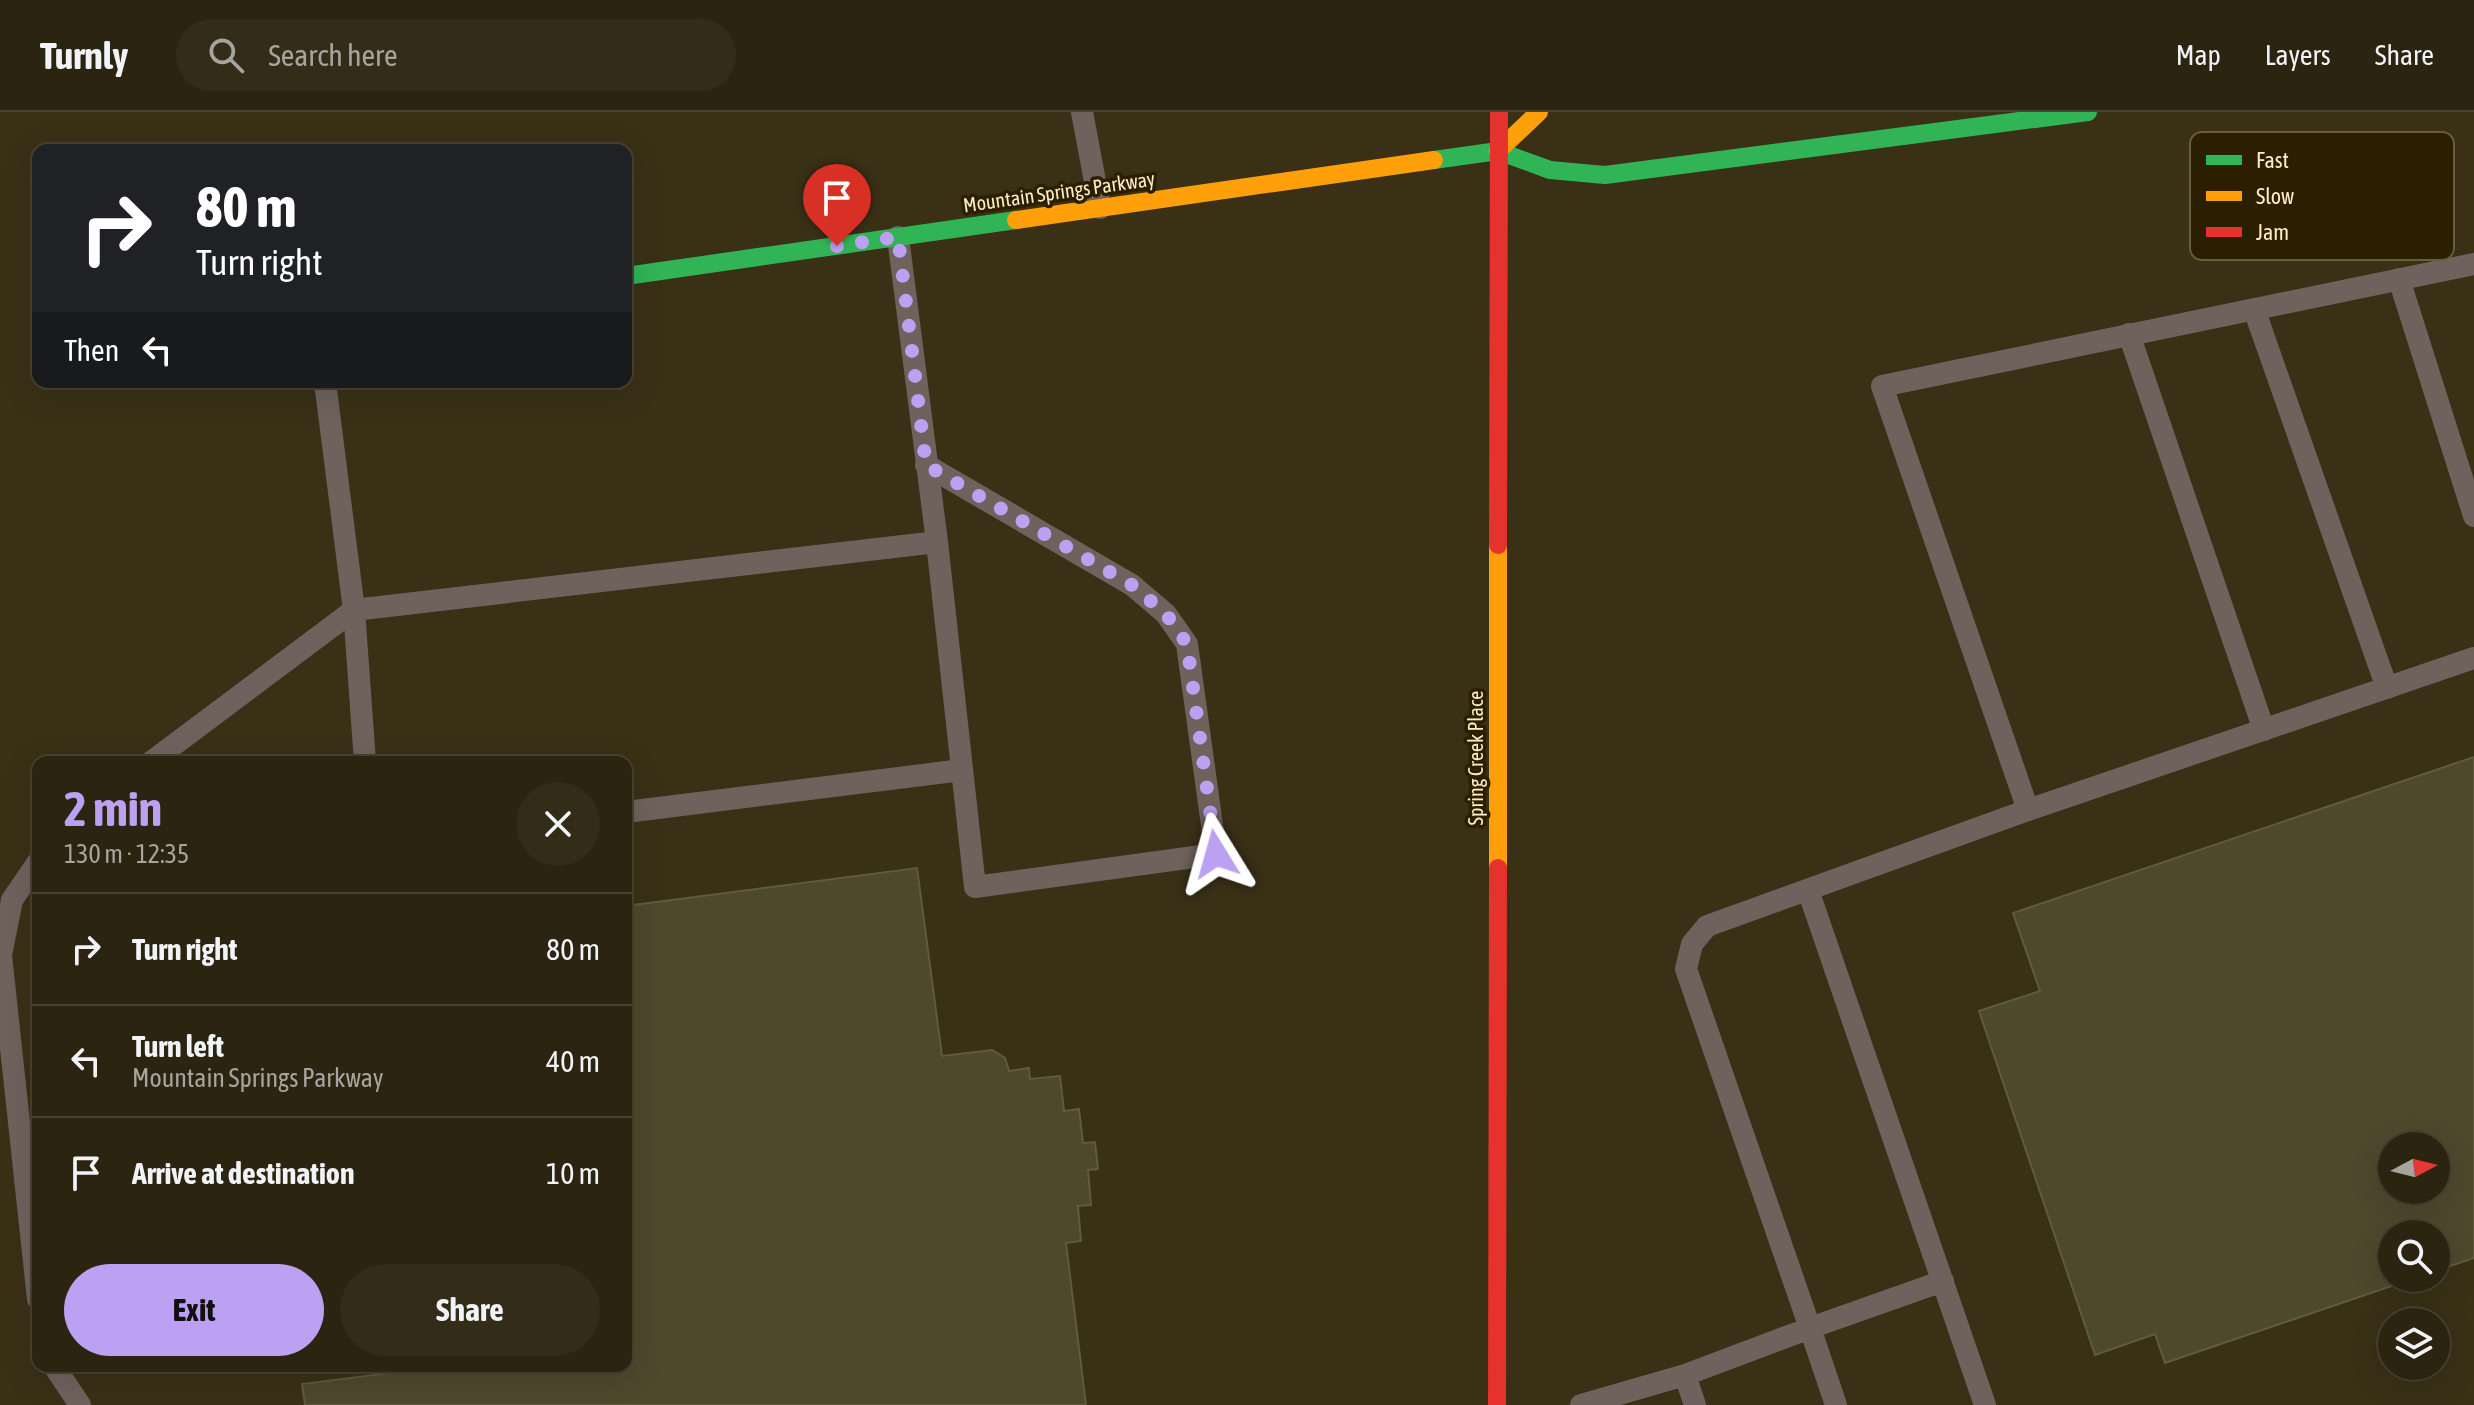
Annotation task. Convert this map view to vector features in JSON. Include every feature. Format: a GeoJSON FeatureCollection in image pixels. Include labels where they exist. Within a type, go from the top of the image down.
{"type":"FeatureCollection","features":[{"type":"Feature","properties":{"kind":"street","name":"Spring Creek Place"},"geometry":{"type":"LineString","coordinates":[[1497,1405],[1499,112]]}},
{"type":"Feature","properties":{"kind":"street"},"geometry":{"type":"LineString","coordinates":[[1539,112],[1498,151],[1523,164],[1577,176],[1605,175],[2088,112]]}},
{"type":"Feature","properties":{"kind":"street","name":"Mountain Springs Parkway"},"geometry":{"type":"LineString","coordinates":[[632,275],[1498,151]]}},
{"type":"Feature","properties":{"kind":"lane"},"geometry":{"type":"LineString","coordinates":[[1082,112],[1100,208]]}},
{"type":"Feature","properties":{"kind":"lane"},"geometry":{"type":"LineString","coordinates":[[898,237],[926,465],[937,542],[975,887],[1216,854],[1187,644],[1166,614],[1132,585],[926,465]]}},
{"type":"Feature","properties":{"kind":"lane"},"geometry":{"type":"LineString","coordinates":[[2028,810],[1882,386],[2474,264]]}},
{"type":"Feature","properties":{"kind":"lane"},"geometry":{"type":"LineString","coordinates":[[2399,279],[2474,516]]}},
{"type":"Feature","properties":{"kind":"lane"},"geometry":{"type":"LineString","coordinates":[[2254,309],[2387,688]]}},
{"type":"Feature","properties":{"kind":"lane"},"geometry":{"type":"LineString","coordinates":[[2129,334],[2264,730]]}},
{"type":"Feature","properties":{"kind":"lane"},"geometry":{"type":"LineString","coordinates":[[326,388],[354,610],[365,756]]}},
{"type":"Feature","properties":{"kind":"lane"},"geometry":{"type":"LineString","coordinates":[[159,756],[354,610],[937,542]]}},
{"type":"Feature","properties":{"kind":"lane"},"geometry":{"type":"LineString","coordinates":[[1836,1405],[1686,969],[1692,944],[1707,926],[2028,810],[2474,658]]}},
{"type":"Feature","properties":{"kind":"lane"},"geometry":{"type":"LineString","coordinates":[[632,811],[962,770]]}},
{"type":"Feature","properties":{"kind":"lane"},"geometry":{"type":"LineString","coordinates":[[32,871],[12,900],[1,955],[32,1243]]}},
{"type":"Feature","properties":{"kind":"lane"},"geometry":{"type":"LineString","coordinates":[[1808,890],[1985,1405]]}},
{"type":"Feature","properties":{"kind":"lane"},"geometry":{"type":"LineString","coordinates":[[1581,1405],[1685,1375],[1943,1281]]}},
{"type":"Feature","properties":{"kind":"lane"},"geometry":{"type":"LineString","coordinates":[[58,1372],[80,1405]]}},
{"type":"Feature","properties":{"kind":"lane"},"geometry":{"type":"LineString","coordinates":[[1685,1375],[1695,1405]]}},
{"type":"Feature","properties":{"kind":"building"},"geometry":{"type":"Polygon","coordinates":[[[2474,757],[2474,1258],[2450,1266],[2450,1220],[2378,1220],[2378,1291],[2165,1363],[2155,1334],[2095,1355],[1979,1011],[2040,991],[2013,913],[2474,757]]]}},
{"type":"Feature","properties":{"kind":"building"},"geometry":{"type":"Polygon","coordinates":[[[917,868],[942,1056],[992,1050],[1005,1058],[1009,1071],[1029,1068],[1030,1079],[1060,1076],[1064,1111],[1079,1109],[1083,1143],[1095,1142],[1098,1169],[1088,1170],[1091,1205],[1078,1206],[1081,1241],[1066,1243],[1086,1405],[305,1405],[302,1384],[397,1372],[632,1372],[632,905],[917,868]]]}},
{"type":"Feature","properties":{"kind":"traffic: fast"},"geometry":{"type":"LineString","coordinates":[[1434,160],[1498,151],[1550,170],[1605,175],[2088,112]]}},
{"type":"Feature","properties":{"kind":"traffic: fast"},"geometry":{"type":"LineString","coordinates":[[632,275],[1016,220]]}},
{"type":"Feature","properties":{"kind":"traffic: slow"},"geometry":{"type":"LineString","coordinates":[[1498,151],[1539,112]]}},
{"type":"Feature","properties":{"kind":"traffic: slow"},"geometry":{"type":"LineString","coordinates":[[1016,220],[1434,160]]}},
{"type":"Feature","properties":{"kind":"traffic: slow"},"geometry":{"type":"LineString","coordinates":[[1498,545],[1498,868]]}},
{"type":"Feature","properties":{"kind":"traffic: jam"},"geometry":{"type":"LineString","coordinates":[[1498,545],[1499,112]]}},
{"type":"Feature","properties":{"kind":"traffic: jam"},"geometry":{"type":"LineString","coordinates":[[1497,1405],[1498,868]]}},
{"type":"Feature","properties":{"kind":"route"},"geometry":{"type":"LineString","coordinates":[[837,246],[898,237],[926,465],[1132,585],[1166,614],[1187,644],[1216,854]]}}]}
